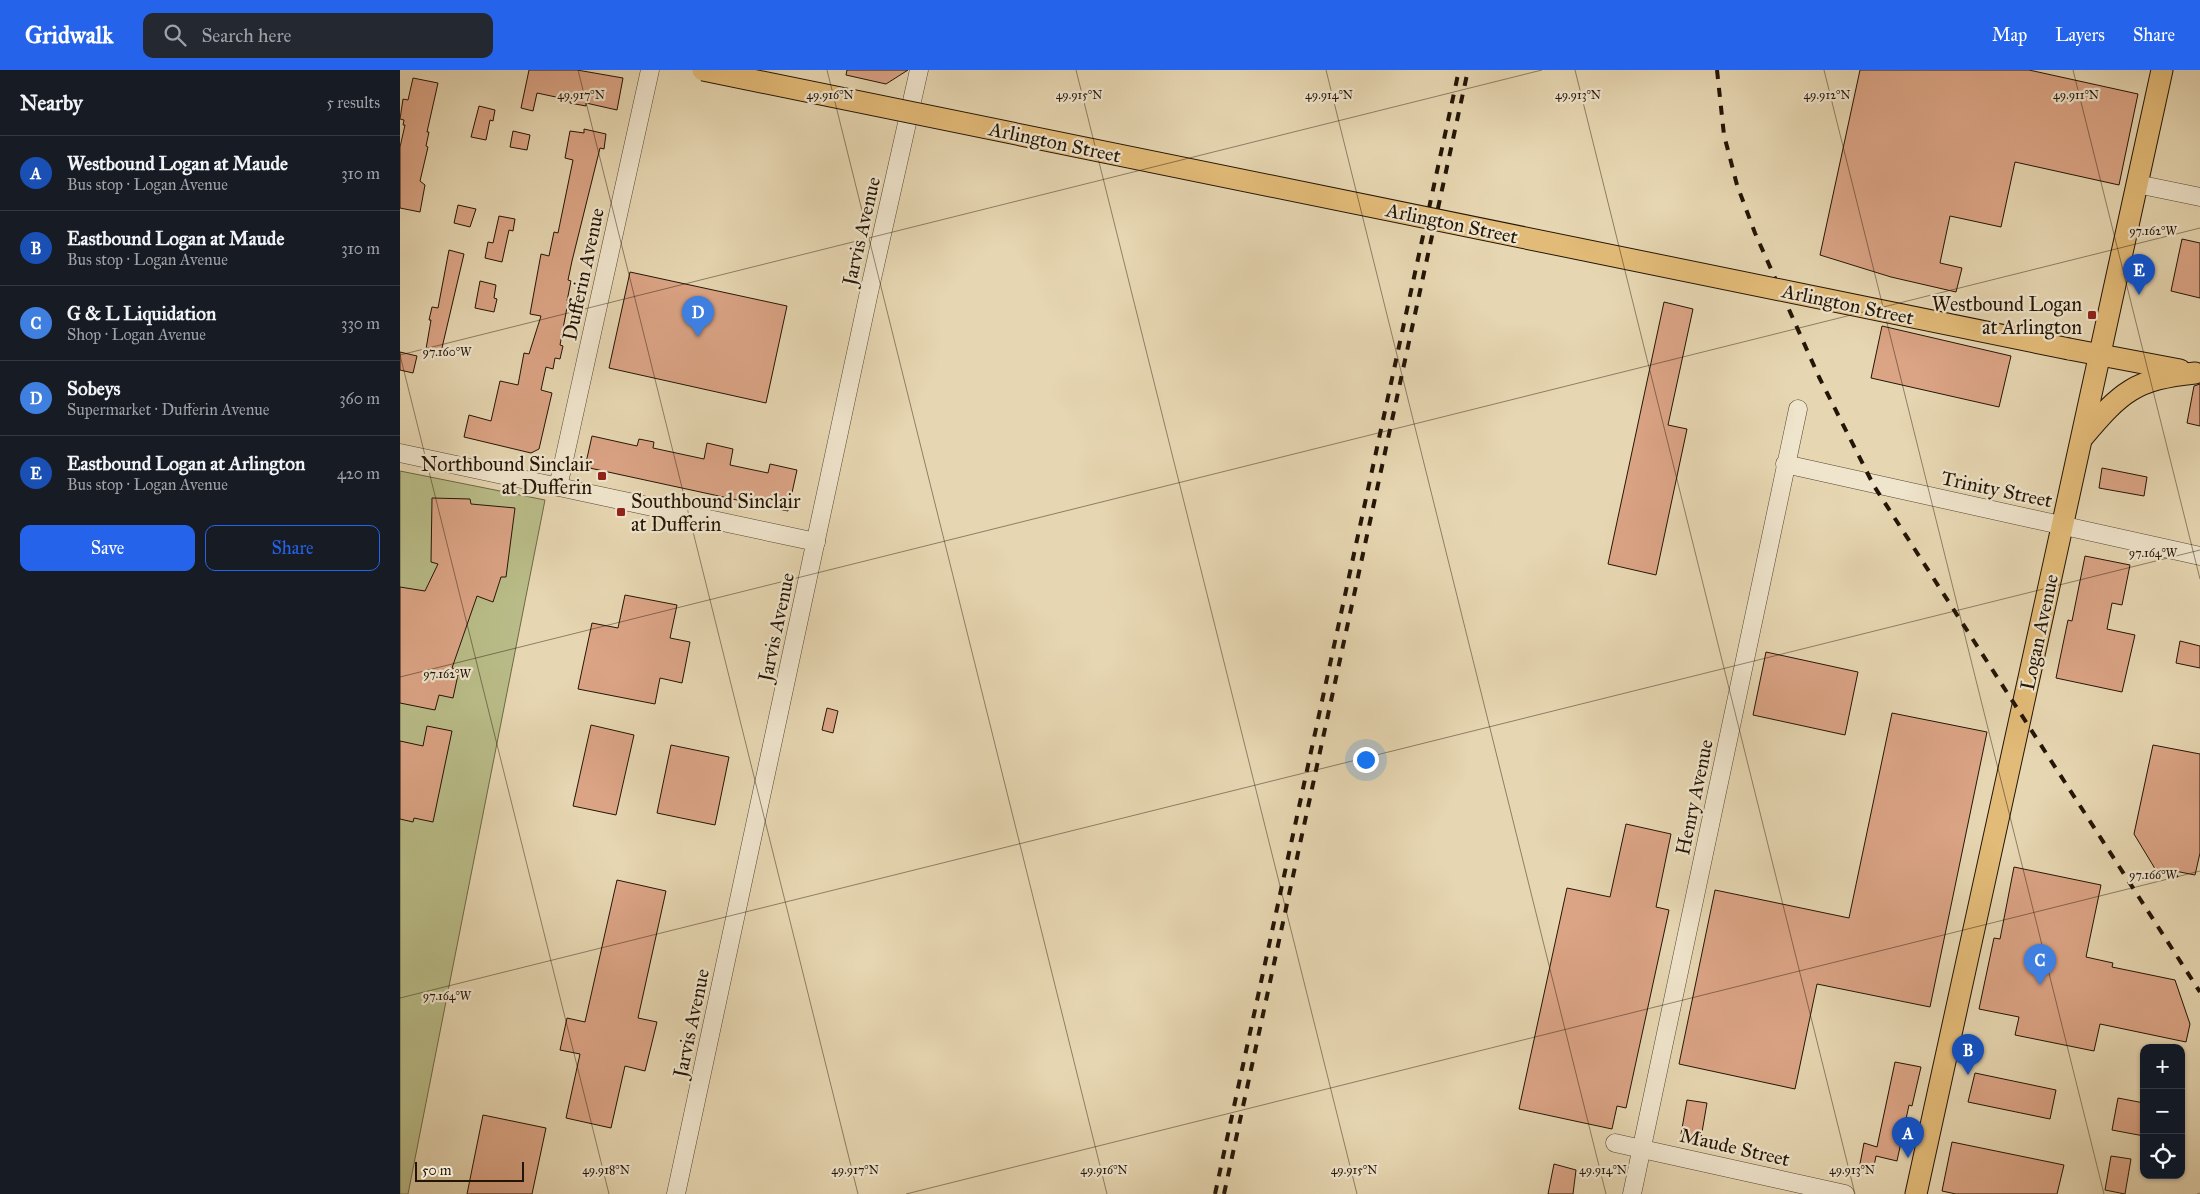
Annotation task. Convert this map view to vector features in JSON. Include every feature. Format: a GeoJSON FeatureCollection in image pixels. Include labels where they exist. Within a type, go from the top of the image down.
{"type":"FeatureCollection","features":[{"type":"Feature","properties":{"kind":"main road","name":"Arlington Street"},"geometry":{"type":"LineString","coordinates":[[703,70],[2069,349],[2197,373]]}},
{"type":"Feature","properties":{"kind":"main road","name":"Logan Avenue"},"geometry":{"type":"LineString","coordinates":[[1916,1194],[2162,70]]}},
{"type":"Feature","properties":{"kind":"main road"},"geometry":{"type":"LineString","coordinates":[[2081,439],[2114,401],[2134,387],[2166,376],[2197,373]]}},
{"type":"Feature","properties":{"kind":"street","name":"Dufferin Avenue"},"geometry":{"type":"LineString","coordinates":[[558,487],[650,70]]}},
{"type":"Feature","properties":{"kind":"street","name":"Jarvis Avenue"},"geometry":{"type":"LineString","coordinates":[[676,1194],[919,70]]}},
{"type":"Feature","properties":{"kind":"street"},"geometry":{"type":"LineString","coordinates":[[2137,184],[2200,197]]}},
{"type":"Feature","properties":{"kind":"street","name":"Henry Avenue"},"geometry":{"type":"LineString","coordinates":[[1632,1194],[1798,409]]}},
{"type":"Feature","properties":{"kind":"street"},"geometry":{"type":"LineString","coordinates":[[400,453],[816,542]]}},
{"type":"Feature","properties":{"kind":"street","name":"Trinity Street"},"geometry":{"type":"LineString","coordinates":[[1785,464],[1874,486],[2063,524],[2200,556]]}},
{"type":"Feature","properties":{"kind":"street","name":"Maude Street"},"geometry":{"type":"LineString","coordinates":[[1615,1143],[1845,1194]]}},
{"type":"Feature","properties":{"kind":"green space"},"geometry":{"type":"Polygon","coordinates":[[[400,471],[545,500],[408,1194],[400,1194],[400,471]]]}},
{"type":"Feature","properties":{"kind":"building"},"geometry":{"type":"Polygon","coordinates":[[[529,70],[577,70],[623,78],[617,110],[586,103],[586,106],[570,103],[570,100],[537,93],[533,111],[521,108],[529,70]]]}},
{"type":"Feature","properties":{"kind":"building"},"geometry":{"type":"Polygon","coordinates":[[[847,70],[908,70],[886,84],[846,75],[847,70]]]}},
{"type":"Feature","properties":{"kind":"building"},"geometry":{"type":"Polygon","coordinates":[[[1860,70],[2029,70],[2138,94],[2119,185],[2015,162],[2001,227],[1950,216],[1940,263],[1962,268],[1956,292],[1891,277],[1820,255],[1860,70]]]}},
{"type":"Feature","properties":{"kind":"building"},"geometry":{"type":"Polygon","coordinates":[[[413,78],[438,83],[427,132],[429,132],[426,146],[428,147],[420,181],[425,185],[420,212],[400,208],[400,147],[405,125],[403,125],[404,120],[400,119],[403,99],[408,100],[413,78]]]}},
{"type":"Feature","properties":{"kind":"building"},"geometry":{"type":"Polygon","coordinates":[[[479,106],[495,110],[493,121],[490,120],[486,140],[471,137],[479,106]]]}},
{"type":"Feature","properties":{"kind":"building"},"geometry":{"type":"Polygon","coordinates":[[[584,129],[606,134],[604,149],[600,148],[568,280],[571,281],[560,345],[563,346],[560,359],[555,358],[553,369],[546,367],[541,390],[552,393],[539,449],[531,453],[464,437],[469,415],[491,421],[500,381],[518,385],[524,353],[529,354],[541,316],[530,314],[541,254],[549,256],[554,232],[558,233],[573,160],[565,158],[570,131],[584,133],[584,129]]]}},
{"type":"Feature","properties":{"kind":"building"},"geometry":{"type":"Polygon","coordinates":[[[513,131],[530,135],[527,150],[510,147],[513,131]]]}},
{"type":"Feature","properties":{"kind":"building"},"geometry":{"type":"Polygon","coordinates":[[[458,205],[476,209],[470,227],[454,223],[458,205]]]}},
{"type":"Feature","properties":{"kind":"building"},"geometry":{"type":"Polygon","coordinates":[[[499,216],[515,219],[513,231],[509,230],[502,262],[485,258],[488,242],[493,243],[499,216]]]}},
{"type":"Feature","properties":{"kind":"building"},"geometry":{"type":"Polygon","coordinates":[[[2182,239],[2200,243],[2200,298],[2171,291],[2182,239]]]}},
{"type":"Feature","properties":{"kind":"building"},"geometry":{"type":"Polygon","coordinates":[[[449,250],[464,254],[441,352],[426,349],[432,307],[438,308],[449,250]]]}},
{"type":"Feature","properties":{"kind":"building"},"geometry":{"type":"Polygon","coordinates":[[[630,272],[787,306],[766,403],[609,368],[630,272]]]}},
{"type":"Feature","properties":{"kind":"building"},"geometry":{"type":"Polygon","coordinates":[[[480,281],[496,285],[494,298],[497,299],[494,312],[475,308],[480,281]]]}},
{"type":"Feature","properties":{"kind":"building"},"geometry":{"type":"Polygon","coordinates":[[[1664,302],[1693,309],[1668,425],[1687,429],[1656,575],[1608,564],[1664,302]]]}},
{"type":"Feature","properties":{"kind":"building"},"geometry":{"type":"Polygon","coordinates":[[[1882,326],[2011,356],[1999,407],[1871,378],[1882,326]]]}},
{"type":"Feature","properties":{"kind":"building"},"geometry":{"type":"Polygon","coordinates":[[[400,352],[417,356],[413,373],[400,370],[400,352]]]}},
{"type":"Feature","properties":{"kind":"building"},"geometry":{"type":"Polygon","coordinates":[[[2200,384],[2200,426],[2187,423],[2194,386],[2200,384]]]}},
{"type":"Feature","properties":{"kind":"building"},"geometry":{"type":"Polygon","coordinates":[[[592,436],[637,446],[639,439],[654,442],[653,448],[704,459],[707,443],[733,449],[730,465],[768,473],[770,464],[797,470],[788,511],[585,467],[592,436]]]}},
{"type":"Feature","properties":{"kind":"building"},"geometry":{"type":"Polygon","coordinates":[[[2102,468],[2147,477],[2144,496],[2099,488],[2102,468]]]}},
{"type":"Feature","properties":{"kind":"building"},"geometry":{"type":"Polygon","coordinates":[[[432,498],[470,499],[471,504],[515,508],[506,577],[501,577],[493,602],[477,596],[452,668],[459,670],[453,698],[439,695],[435,710],[400,703],[400,587],[425,591],[438,564],[431,562],[432,498]]]}},
{"type":"Feature","properties":{"kind":"building"},"geometry":{"type":"Polygon","coordinates":[[[2085,556],[2130,565],[2122,605],[2112,603],[2107,629],[2135,635],[2122,692],[2056,678],[2068,620],[2072,621],[2085,556]]]}},
{"type":"Feature","properties":{"kind":"building"},"geometry":{"type":"Polygon","coordinates":[[[625,595],[677,605],[670,638],[690,642],[682,683],[660,678],[655,704],[578,689],[592,623],[618,628],[625,595]]]}},
{"type":"Feature","properties":{"kind":"building"},"geometry":{"type":"Polygon","coordinates":[[[2180,641],[2200,646],[2200,668],[2176,663],[2180,641]]]}},
{"type":"Feature","properties":{"kind":"building"},"geometry":{"type":"Polygon","coordinates":[[[1766,652],[1858,672],[1845,735],[1753,715],[1766,652]]]}},
{"type":"Feature","properties":{"kind":"building"},"geometry":{"type":"Polygon","coordinates":[[[827,708],[838,711],[833,733],[822,730],[827,708]]]}},
{"type":"Feature","properties":{"kind":"building"},"geometry":{"type":"Polygon","coordinates":[[[1892,713],[1987,732],[1930,1007],[1817,984],[1795,1089],[1679,1064],[1715,890],[1849,918],[1892,713]]]}},
{"type":"Feature","properties":{"kind":"building"},"geometry":{"type":"Polygon","coordinates":[[[591,725],[634,735],[616,815],[573,806],[591,725]]]}},
{"type":"Feature","properties":{"kind":"building"},"geometry":{"type":"Polygon","coordinates":[[[427,726],[452,731],[433,822],[414,818],[413,822],[400,819],[400,741],[423,746],[427,726]]]}},
{"type":"Feature","properties":{"kind":"building"},"geometry":{"type":"Polygon","coordinates":[[[671,745],[729,757],[715,825],[657,813],[671,745]]]}},
{"type":"Feature","properties":{"kind":"building"},"geometry":{"type":"Polygon","coordinates":[[[2153,745],[2200,754],[2200,853],[2195,875],[2175,871],[2178,877],[2157,872],[2134,834],[2153,745]]]}},
{"type":"Feature","properties":{"kind":"building"},"geometry":{"type":"Polygon","coordinates":[[[1626,824],[1671,834],[1656,907],[1669,910],[1626,1108],[1617,1106],[1612,1129],[1519,1109],[1567,888],[1610,897],[1626,824]]]}},
{"type":"Feature","properties":{"kind":"building"},"geometry":{"type":"Polygon","coordinates":[[[2014,867],[2101,885],[2086,957],[2113,963],[2112,967],[2175,980],[2190,1024],[2186,1042],[2100,1024],[2094,1051],[2015,1035],[2019,1017],[1979,1009],[1994,938],[2000,939],[2014,867]]]}},
{"type":"Feature","properties":{"kind":"building"},"geometry":{"type":"Polygon","coordinates":[[[617,880],[666,891],[638,1018],[657,1022],[645,1071],[625,1066],[611,1128],[566,1118],[580,1054],[560,1050],[567,1018],[585,1022],[617,880]]]}},
{"type":"Feature","properties":{"kind":"building"},"geometry":{"type":"Polygon","coordinates":[[[1895,1062],[1921,1067],[1912,1106],[1909,1105],[1897,1161],[1876,1156],[1873,1171],[1859,1169],[1864,1143],[1877,1147],[1895,1062]]]}},
{"type":"Feature","properties":{"kind":"building"},"geometry":{"type":"Polygon","coordinates":[[[1975,1073],[2056,1090],[2050,1119],[1968,1102],[1975,1073]]]}},
{"type":"Feature","properties":{"kind":"building"},"geometry":{"type":"Polygon","coordinates":[[[2118,1098],[2140,1102],[2140,1135],[2112,1130],[2118,1098]]]}},
{"type":"Feature","properties":{"kind":"building"},"geometry":{"type":"Polygon","coordinates":[[[1687,1100],[1707,1103],[1701,1138],[1681,1134],[1687,1100]]]}},
{"type":"Feature","properties":{"kind":"building"},"geometry":{"type":"Polygon","coordinates":[[[483,1115],[546,1128],[532,1194],[467,1194],[483,1115]]]}},
{"type":"Feature","properties":{"kind":"building"},"geometry":{"type":"Polygon","coordinates":[[[1952,1142],[2064,1165],[2057,1194],[1956,1194],[1942,1191],[1952,1142]]]}},
{"type":"Feature","properties":{"kind":"building"},"geometry":{"type":"Polygon","coordinates":[[[2111,1156],[2131,1159],[2125,1194],[2105,1190],[2111,1156]]]}},
{"type":"Feature","properties":{"kind":"building"},"geometry":{"type":"Polygon","coordinates":[[[1554,1164],[1576,1170],[1573,1194],[1548,1194],[1554,1164]]]}},
{"type":"Feature","properties":{"kind":"railway"},"geometry":{"type":"LineString","coordinates":[[1215,1194],[1459,70]]}},
{"type":"Feature","properties":{"kind":"railway"},"geometry":{"type":"LineString","coordinates":[[1224,1194],[1468,70]]}},
{"type":"Feature","properties":{"kind":"railway"},"geometry":{"type":"LineString","coordinates":[[1717,70],[1724,135],[1737,185],[1755,233],[1819,377],[1874,486],[2200,992]]}},
{"type":"Feature","properties":{"kind":"place","name":"Eastbound Logan at Arlington"},"geometry":{"type":"Point","coordinates":[2139,295]}},
{"type":"Feature","properties":{"kind":"place","name":"Westbound Logan at Arlington"},"geometry":{"type":"Point","coordinates":[2092,315]}},
{"type":"Feature","properties":{"kind":"place","name":"Sobeys"},"geometry":{"type":"Point","coordinates":[698,337]}},
{"type":"Feature","properties":{"kind":"place","name":"Northbound Sinclair at Dufferin"},"geometry":{"type":"Point","coordinates":[602,476]}},
{"type":"Feature","properties":{"kind":"place","name":"Southbound Sinclair at Dufferin"},"geometry":{"type":"Point","coordinates":[621,512]}},
{"type":"Feature","properties":{"kind":"place","name":"G & L Liquidation"},"geometry":{"type":"Point","coordinates":[2040,985]}},
{"type":"Feature","properties":{"kind":"place","name":"Eastbound Logan at Maude"},"geometry":{"type":"Point","coordinates":[1968,1075]}},
{"type":"Feature","properties":{"kind":"place","name":"Westbound Logan at Maude"},"geometry":{"type":"Point","coordinates":[1908,1158]}}]}
